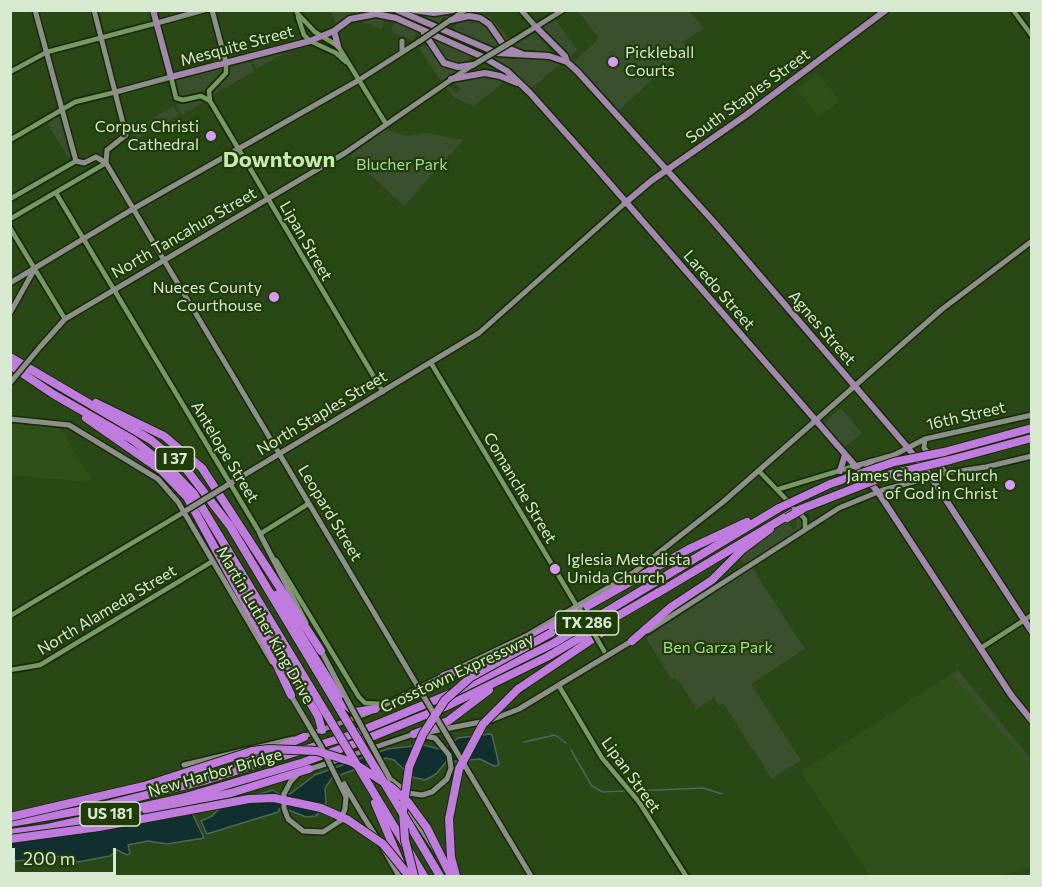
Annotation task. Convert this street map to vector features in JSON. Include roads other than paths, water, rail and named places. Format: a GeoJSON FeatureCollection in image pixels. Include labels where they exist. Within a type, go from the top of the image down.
{"type":"FeatureCollection","features":[{"type":"Feature","properties":{"kind":"highway","name":"I 37"},"geometry":{"type":"LineString","coordinates":[[10,357],[151,440],[186,469],[216,506],[255,567],[440,876]]}},
{"type":"Feature","properties":{"kind":"highway","name":"I 37"},"geometry":{"type":"LineString","coordinates":[[10,365],[138,444],[171,470],[194,494],[369,785],[378,806]]}},
{"type":"Feature","properties":{"kind":"highway"},"geometry":{"type":"LineString","coordinates":[[54,383],[147,425],[180,448],[202,468],[321,651]]}},
{"type":"Feature","properties":{"kind":"highway"},"geometry":{"type":"LineString","coordinates":[[54,394],[162,471],[187,497],[318,716],[322,730]]}},
{"type":"Feature","properties":{"kind":"highway","name":"Crosstown Expressway"},"geometry":{"type":"LineString","coordinates":[[348,736],[457,691],[544,648],[779,508],[830,484],[894,462],[944,452],[1032,428]]}},
{"type":"Feature","properties":{"kind":"highway"},"geometry":{"type":"LineString","coordinates":[[632,640],[671,607],[712,580],[743,549],[786,517],[805,507],[888,475],[1032,438]]}},
{"type":"Feature","properties":{"kind":"highway"},"geometry":{"type":"LineString","coordinates":[[444,676],[488,660],[520,644],[671,559],[779,508]]}},
{"type":"Feature","properties":{"kind":"highway"},"geometry":{"type":"LineString","coordinates":[[198,515],[263,636],[291,695]]}},
{"type":"Feature","properties":{"kind":"highway","name":"TX 286"},"geometry":{"type":"LineString","coordinates":[[659,592],[786,517]]}},
{"type":"Feature","properties":{"kind":"highway"},"geometry":{"type":"LineString","coordinates":[[414,876],[405,840],[403,811],[409,767],[423,734],[445,700],[471,676],[551,633],[671,559]]}},
{"type":"Feature","properties":{"kind":"highway"},"geometry":{"type":"LineString","coordinates":[[255,567],[282,603],[342,703],[355,712],[375,709]]}},
{"type":"Feature","properties":{"kind":"highway"},"geometry":{"type":"LineString","coordinates":[[454,876],[449,819],[459,769],[483,724],[518,688],[659,592]]}},
{"type":"Feature","properties":{"kind":"highway","name":"Crosstown Expressway"},"geometry":{"type":"LineString","coordinates":[[354,744],[547,657],[659,592]]}},
{"type":"Feature","properties":{"kind":"highway"},"geometry":{"type":"LineString","coordinates":[[414,734],[448,721],[502,679]]}},
{"type":"Feature","properties":{"kind":"highway"},"geometry":{"type":"LineString","coordinates":[[207,780],[304,736]]}},
{"type":"Feature","properties":{"kind":"highway","name":"New Harbor Bridge"},"geometry":{"type":"LineString","coordinates":[[10,823],[90,809],[207,780],[348,736]]}},
{"type":"Feature","properties":{"kind":"highway","name":"New Harbor Bridge"},"geometry":{"type":"LineString","coordinates":[[10,833],[210,794],[354,744]]}},
{"type":"Feature","properties":{"kind":"highway"},"geometry":{"type":"LineString","coordinates":[[10,817],[144,786],[252,751],[291,748],[316,751],[352,762],[391,787],[420,816],[454,876]]}},
{"type":"Feature","properties":{"kind":"highway"},"geometry":{"type":"LineString","coordinates":[[210,794],[309,769]]}},
{"type":"Feature","properties":{"kind":"highway"},"geometry":{"type":"LineString","coordinates":[[10,839],[89,829],[249,799],[274,798],[321,808],[348,820],[383,844],[407,876]]}},
{"type":"Feature","properties":{"kind":"highway"},"geometry":{"type":"LineString","coordinates":[[378,806],[407,876]]}},
{"type":"Feature","properties":{"kind":"highway"},"geometry":{"type":"LineString","coordinates":[[378,806],[424,876]]}},
{"type":"Feature","properties":{"kind":"main road"},"geometry":{"type":"LineString","coordinates":[[35,10],[76,161],[84,163],[96,157],[106,163]]}},
{"type":"Feature","properties":{"kind":"main road"},"geometry":{"type":"LineString","coordinates":[[94,10],[126,135],[106,150],[106,163]]}},
{"type":"Feature","properties":{"kind":"main road"},"geometry":{"type":"LineString","coordinates":[[116,92],[171,77],[153,10]]}},
{"type":"Feature","properties":{"kind":"main road"},"geometry":{"type":"LineString","coordinates":[[157,23],[204,10]]}},
{"type":"Feature","properties":{"kind":"main road"},"geometry":{"type":"LineString","coordinates":[[212,10],[226,63]]}},
{"type":"Feature","properties":{"kind":"main road"},"geometry":{"type":"LineString","coordinates":[[397,10],[497,54],[549,56],[567,62]]}},
{"type":"Feature","properties":{"kind":"main road"},"geometry":{"type":"LineString","coordinates":[[406,10],[455,36]]}},
{"type":"Feature","properties":{"kind":"main road"},"geometry":{"type":"LineString","coordinates":[[413,10],[434,13],[453,10]]}},
{"type":"Feature","properties":{"kind":"main road"},"geometry":{"type":"LineString","coordinates":[[10,283],[133,209],[359,80],[465,10]]}},
{"type":"Feature","properties":{"kind":"main road"},"geometry":{"type":"LineString","coordinates":[[521,10],[536,27]]}},
{"type":"Feature","properties":{"kind":"main road","name":"North Tancahua Street"},"geometry":{"type":"LineString","coordinates":[[10,383],[65,319],[345,153],[451,78],[563,10]]}},
{"type":"Feature","properties":{"kind":"main road","name":"South Staples Street"},"geometry":{"type":"LineString","coordinates":[[625,203],[667,169],[751,111],[886,10]]}},
{"type":"Feature","properties":{"kind":"main road","name":"Laredo Street"},"geometry":{"type":"LineString","coordinates":[[310,41],[334,31],[350,19],[370,14],[390,16],[489,60],[525,87],[878,492],[1024,714],[1032,721]]}},
{"type":"Feature","properties":{"kind":"main road"},"geometry":{"type":"LineString","coordinates":[[450,21],[469,16],[480,18],[489,24],[505,47],[525,55]]}},
{"type":"Feature","properties":{"kind":"main road","name":"Agnes Street"},"geometry":{"type":"LineString","coordinates":[[536,27],[667,169],[908,448],[931,477],[1032,632]]}},
{"type":"Feature","properties":{"kind":"main road"},"geometry":{"type":"LineString","coordinates":[[420,28],[444,63],[458,67],[474,64]]}},
{"type":"Feature","properties":{"kind":"main road"},"geometry":{"type":"LineString","coordinates":[[334,31],[338,46]]}},
{"type":"Feature","properties":{"kind":"main road","name":"Mesquite Street"},"geometry":{"type":"LineString","coordinates":[[171,77],[310,41]]}},
{"type":"Feature","properties":{"kind":"main road"},"geometry":{"type":"LineString","coordinates":[[402,41],[402,52]]}},
{"type":"Feature","properties":{"kind":"main road"},"geometry":{"type":"LineString","coordinates":[[451,78],[485,73],[506,78],[525,87]]}},
{"type":"Feature","properties":{"kind":"main road","name":"Leopard Street"},"geometry":{"type":"LineString","coordinates":[[106,163],[531,876]]}},
{"type":"Feature","properties":{"kind":"main road","name":"North Staples Street"},"geometry":{"type":"LineString","coordinates":[[185,511],[488,327],[625,203]]}},
{"type":"Feature","properties":{"kind":"main road"},"geometry":{"type":"LineString","coordinates":[[184,765],[304,736],[375,709],[579,608],[633,573],[709,513],[856,387],[941,310],[1032,241]]}},
{"type":"Feature","properties":{"kind":"main road"},"geometry":{"type":"LineString","coordinates":[[10,313],[35,268]]}},
{"type":"Feature","properties":{"kind":"main road","name":"16th Street"},"geometry":{"type":"LineString","coordinates":[[908,448],[925,439],[1032,415]]}},
{"type":"Feature","properties":{"kind":"main road","name":"Martin Luther King Drive"},"geometry":{"type":"LineString","coordinates":[[11,419],[69,424],[158,479],[185,511],[399,876]]}},
{"type":"Feature","properties":{"kind":"main road"},"geometry":{"type":"LineString","coordinates":[[925,439],[924,448],[946,473]]}},
{"type":"Feature","properties":{"kind":"main road"},"geometry":{"type":"LineString","coordinates":[[855,466],[908,448]]}},
{"type":"Feature","properties":{"kind":"main road"},"geometry":{"type":"LineString","coordinates":[[840,471],[845,454]]}},
{"type":"Feature","properties":{"kind":"main road"},"geometry":{"type":"LineString","coordinates":[[321,746],[345,793],[345,809],[340,821],[323,832],[303,831],[288,819],[284,808],[284,794],[291,781],[309,769],[414,734],[498,717],[519,709],[839,508],[878,492],[931,477],[1032,456]]}},
{"type":"Feature","properties":{"kind":"main road"},"geometry":{"type":"LineString","coordinates":[[863,475],[871,462]]}},
{"type":"Feature","properties":{"kind":"main road"},"geometry":{"type":"LineString","coordinates":[[918,481],[924,468]]}},
{"type":"Feature","properties":{"kind":"main road"},"geometry":{"type":"LineString","coordinates":[[260,534],[390,779],[419,828],[454,876]]}},
{"type":"Feature","properties":{"kind":"main road"},"geometry":{"type":"LineString","coordinates":[[390,779],[400,789],[413,794],[428,794],[446,782],[450,768],[449,755],[443,745],[431,736],[414,734]]}},
{"type":"Feature","properties":{"kind":"street"},"geometry":{"type":"LineString","coordinates":[[1013,10],[1032,36]]}},
{"type":"Feature","properties":{"kind":"street"},"geometry":{"type":"LineString","coordinates":[[297,12],[321,36],[338,46],[386,123]]}},
{"type":"Feature","properties":{"kind":"street"},"geometry":{"type":"LineString","coordinates":[[297,12],[304,35],[310,41],[336,53],[348,64]]}},
{"type":"Feature","properties":{"kind":"street"},"geometry":{"type":"LineString","coordinates":[[10,72],[47,52],[157,23]]}},
{"type":"Feature","properties":{"kind":"street"},"geometry":{"type":"LineString","coordinates":[[210,101],[209,91],[226,73],[226,63]]}},
{"type":"Feature","properties":{"kind":"street"},"geometry":{"type":"LineString","coordinates":[[171,77],[176,98],[183,100],[201,96],[210,101]]}},
{"type":"Feature","properties":{"kind":"street"},"geometry":{"type":"LineString","coordinates":[[10,140],[75,102],[116,92]]}},
{"type":"Feature","properties":{"kind":"street","name":"Lipan Street"},"geometry":{"type":"LineString","coordinates":[[210,101],[383,392]]}},
{"type":"Feature","properties":{"kind":"street"},"geometry":{"type":"LineString","coordinates":[[10,199],[76,161]]}},
{"type":"Feature","properties":{"kind":"street"},"geometry":{"type":"LineString","coordinates":[[10,219],[106,163]]}},
{"type":"Feature","properties":{"kind":"street","name":"Antelope Street"},"geometry":{"type":"LineString","coordinates":[[56,193],[358,697],[372,705],[386,704]]}},
{"type":"Feature","properties":{"kind":"street"},"geometry":{"type":"LineString","coordinates":[[10,228],[65,319]]}},
{"type":"Feature","properties":{"kind":"street","name":"Comanche Street"},"geometry":{"type":"LineString","coordinates":[[431,363],[606,653]]}},
{"type":"Feature","properties":{"kind":"street"},"geometry":{"type":"LineString","coordinates":[[779,489],[855,466]]}},
{"type":"Feature","properties":{"kind":"street"},"geometry":{"type":"LineString","coordinates":[[759,471],[806,519],[805,529]]}},
{"type":"Feature","properties":{"kind":"street"},"geometry":{"type":"LineString","coordinates":[[260,534],[308,504]]}},
{"type":"Feature","properties":{"kind":"street","name":"North Staples Street"},"geometry":{"type":"LineString","coordinates":[[10,616],[185,511]]}},
{"type":"Feature","properties":{"kind":"street","name":"North Alameda Street"},"geometry":{"type":"LineString","coordinates":[[10,670],[40,665],[213,561]]}},
{"type":"Feature","properties":{"kind":"street"},"geometry":{"type":"LineString","coordinates":[[981,648],[1032,615]]}},
{"type":"Feature","properties":{"kind":"street","name":"Lipan Street"},"geometry":{"type":"LineString","coordinates":[[559,686],[602,758],[639,802],[686,876]]}},
{"type":"Feature","properties":{"kind":"water"},"geometry":{"type":"Polygon","coordinates":[[[490,734],[499,765],[494,766],[480,759],[446,762],[436,774],[425,780],[412,777],[394,760],[386,758],[332,778],[325,788],[326,803],[316,816],[306,817],[281,807],[278,812],[207,834],[201,821],[212,816],[222,806],[273,790],[282,796],[290,794],[315,775],[387,749],[423,745],[443,750],[458,738],[490,734]]]}},
{"type":"Feature","properties":{"kind":"water"},"geometry":{"type":"Polygon","coordinates":[[[192,813],[204,838],[167,844],[148,841],[128,845],[130,853],[127,855],[117,850],[110,856],[78,862],[62,856],[16,861],[11,864],[10,834],[192,813]]]}},
{"type":"Feature","properties":{"kind":"waterway"},"geometry":{"type":"LineString","coordinates":[[524,742],[555,735],[566,743]]}},
{"type":"Feature","properties":{"kind":"waterway"},"geometry":{"type":"LineString","coordinates":[[571,750],[592,786],[603,792],[625,791]]}},
{"type":"Feature","properties":{"kind":"waterway"},"geometry":{"type":"LineString","coordinates":[[635,791],[703,788],[722,794]]}},
{"type":"Feature","properties":{"kind":"place","name":"Pickleball Courts"},"geometry":{"type":"Point","coordinates":[613,62]}},
{"type":"Feature","properties":{"kind":"place","name":"Corpus Christi Cathedral"},"geometry":{"type":"Point","coordinates":[211,136]}},
{"type":"Feature","properties":{"kind":"place","name":"Nueces County Courthouse"},"geometry":{"type":"Point","coordinates":[274,297]}},
{"type":"Feature","properties":{"kind":"place","name":"James Chapel Church of God in Christ"},"geometry":{"type":"Point","coordinates":[1010,485]}},
{"type":"Feature","properties":{"kind":"place","name":"Iglesia Metodista Unida Church"},"geometry":{"type":"Point","coordinates":[555,569]}},
{"type":"Feature","properties":{"kind":"district","name":"Downtown"},"geometry":{"type":"Point","coordinates":[279,160]}},
{"type":"Feature","properties":{"kind":"park label","name":"Blucher Park"},"geometry":{"type":"Point","coordinates":[402,165]}},
{"type":"Feature","properties":{"kind":"park label","name":"Ben Garza Park"},"geometry":{"type":"Point","coordinates":[718,648]}}]}
